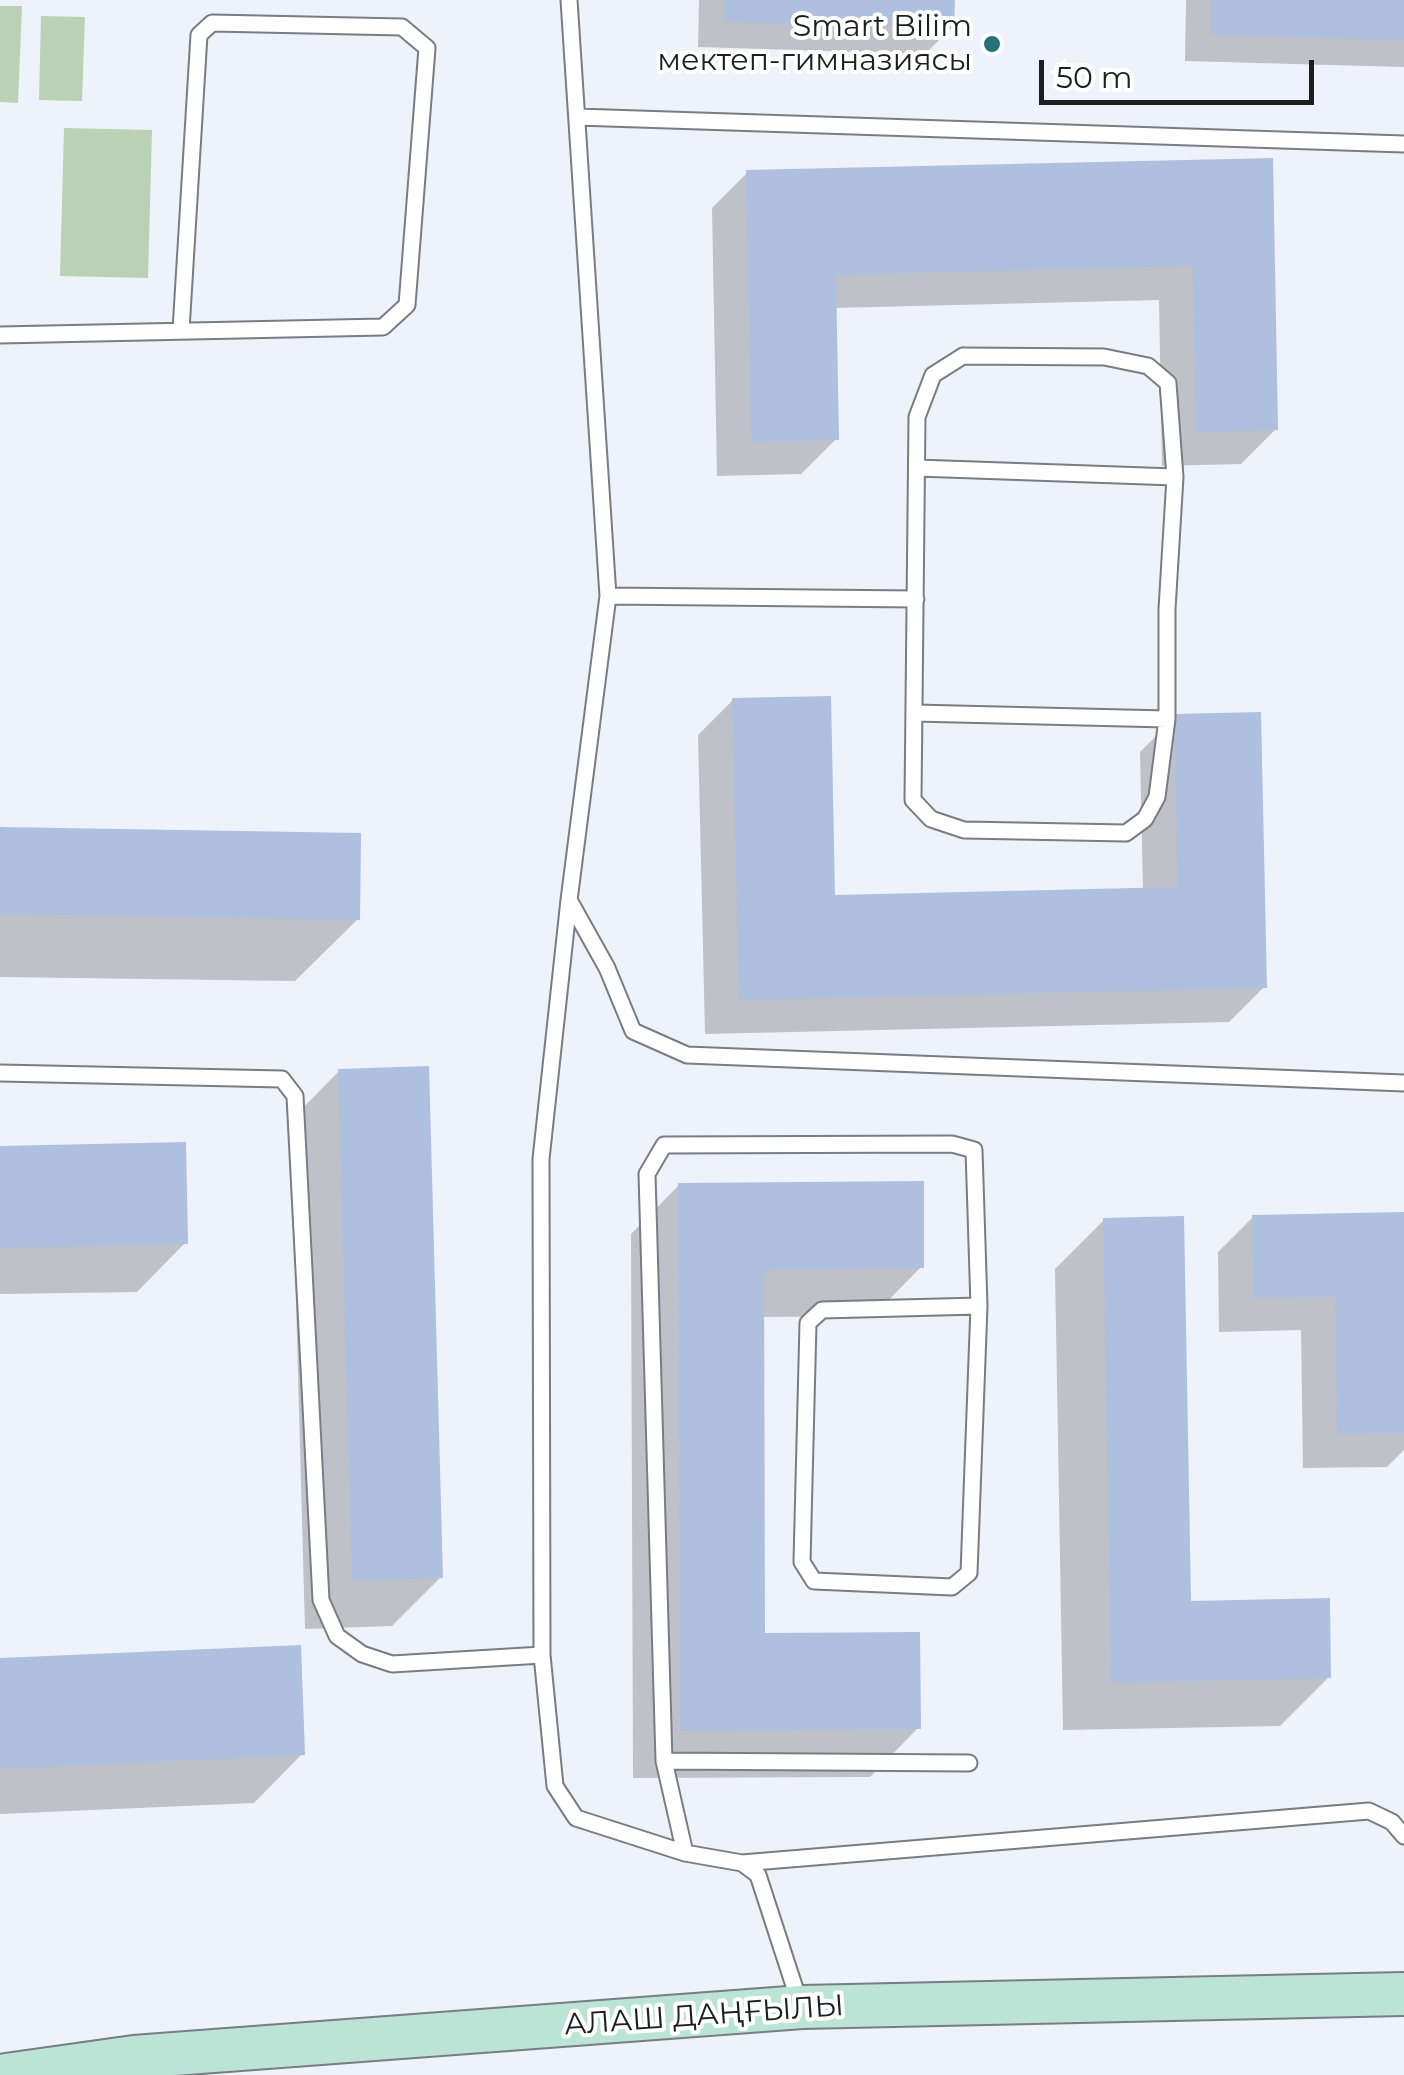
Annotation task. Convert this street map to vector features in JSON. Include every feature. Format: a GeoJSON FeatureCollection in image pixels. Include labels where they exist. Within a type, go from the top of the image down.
{"type":"FeatureCollection","features":[{"type":"Feature","properties":{"kind":"main road","name":"АЛАШ ДАҢҒЫЛЫ"},"geometry":{"type":"LineString","coordinates":[[6,2075],[134,2058],[802,2007],[1404,1994]]}},
{"type":"Feature","properties":{"kind":"lane"},"geometry":{"type":"LineString","coordinates":[[569,0],[608,596],[568,900],[541,1159],[542,1654],[554,1786],[576,1818],[685,1853],[742,1863],[1369,1811],[1392,1822],[1404,1836]]}},
{"type":"Feature","properties":{"kind":"lane"},"geometry":{"type":"LineString","coordinates":[[0,335],[383,327],[407,305],[427,48],[402,27],[212,22],[199,35],[180,330]]}},
{"type":"Feature","properties":{"kind":"lane"},"geometry":{"type":"LineString","coordinates":[[577,117],[1404,144]]}},
{"type":"Feature","properties":{"kind":"lane"},"geometry":{"type":"LineString","coordinates":[[963,356],[1104,357],[1148,366],[1168,383],[1175,477],[1167,719],[1157,797],[1145,819],[1126,833],[964,830],[932,819],[912,800],[917,416],[933,375],[963,356]]}},
{"type":"Feature","properties":{"kind":"lane"},"geometry":{"type":"LineString","coordinates":[[916,468],[1175,477]]}},
{"type":"Feature","properties":{"kind":"lane"},"geometry":{"type":"LineString","coordinates":[[608,596],[916,599]]}},
{"type":"Feature","properties":{"kind":"lane"},"geometry":{"type":"LineString","coordinates":[[914,713],[1167,719]]}},
{"type":"Feature","properties":{"kind":"lane"},"geometry":{"type":"LineString","coordinates":[[568,900],[606,968],[634,1031],[686,1056],[1404,1083]]}},
{"type":"Feature","properties":{"kind":"lane"},"geometry":{"type":"LineString","coordinates":[[0,1073],[282,1079],[295,1096],[321,1600],[337,1636],[362,1654],[392,1664],[542,1654]]}},
{"type":"Feature","properties":{"kind":"lane"},"geometry":{"type":"LineString","coordinates":[[685,1853],[664,1761],[648,1174],[664,1145],[952,1144],[974,1150],[979,1306],[968,1573],[952,1587],[814,1580],[802,1562],[808,1323],[822,1310],[979,1306]]}},
{"type":"Feature","properties":{"kind":"lane"},"geometry":{"type":"LineString","coordinates":[[664,1761],[970,1763]]}},
{"type":"Feature","properties":{"kind":"lane"},"geometry":{"type":"LineString","coordinates":[[742,1863],[758,1875],[802,2007]]}},
{"type":"Feature","properties":{"kind":"green space"},"geometry":{"type":"Polygon","coordinates":[[[0,6],[22,6],[18,103],[0,102],[0,6]]]}},
{"type":"Feature","properties":{"kind":"green space"},"geometry":{"type":"Polygon","coordinates":[[[41,16],[85,17],[82,101],[39,100],[41,16]]]}},
{"type":"Feature","properties":{"kind":"green space"},"geometry":{"type":"Polygon","coordinates":[[[64,128],[152,130],[148,278],[60,276],[64,128]]]}},
{"type":"Feature","properties":{"kind":"building"},"geometry":{"type":"Polygon","coordinates":[[[724,0],[955,0],[954,28],[723,22],[724,0]]]}},
{"type":"Feature","properties":{"kind":"building"},"geometry":{"type":"Polygon","coordinates":[[[1211,0],[1404,0],[1404,40],[1211,35],[1211,0]]]}},
{"type":"Feature","properties":{"kind":"building"},"geometry":{"type":"Polygon","coordinates":[[[1273,158],[1278,430],[1196,432],[1193,266],[836,275],[839,440],[751,442],[746,170],[1273,158]]]}},
{"type":"Feature","properties":{"kind":"building"},"geometry":{"type":"Polygon","coordinates":[[[831,696],[835,895],[1178,887],[1174,714],[1261,712],[1267,988],[739,1000],[732,698],[831,696]]]}},
{"type":"Feature","properties":{"kind":"building"},"geometry":{"type":"Polygon","coordinates":[[[0,827],[361,833],[360,920],[0,914],[0,827]]]}},
{"type":"Feature","properties":{"kind":"building"},"geometry":{"type":"Polygon","coordinates":[[[429,1066],[443,1578],[352,1581],[338,1069],[429,1066]]]}},
{"type":"Feature","properties":{"kind":"building"},"geometry":{"type":"Polygon","coordinates":[[[186,1142],[188,1244],[0,1248],[0,1146],[186,1142]]]}},
{"type":"Feature","properties":{"kind":"building"},"geometry":{"type":"Polygon","coordinates":[[[924,1181],[924,1268],[764,1270],[765,1633],[920,1632],[921,1729],[680,1731],[678,1183],[924,1181]]]}},
{"type":"Feature","properties":{"kind":"building"},"geometry":{"type":"Polygon","coordinates":[[[1404,1212],[1404,1433],[1337,1434],[1335,1297],[1253,1298],[1252,1215],[1404,1212]]]}},
{"type":"Feature","properties":{"kind":"building"},"geometry":{"type":"Polygon","coordinates":[[[1184,1216],[1191,1601],[1330,1598],[1331,1678],[1111,1683],[1103,1218],[1184,1216]]]}},
{"type":"Feature","properties":{"kind":"building"},"geometry":{"type":"Polygon","coordinates":[[[301,1645],[305,1755],[0,1769],[0,1658],[301,1645]]]}},
{"type":"Feature","properties":{"kind":"place","name":"Smart Bilim мектеп-гимназиясы"},"geometry":{"type":"Point","coordinates":[992,44]}}]}
